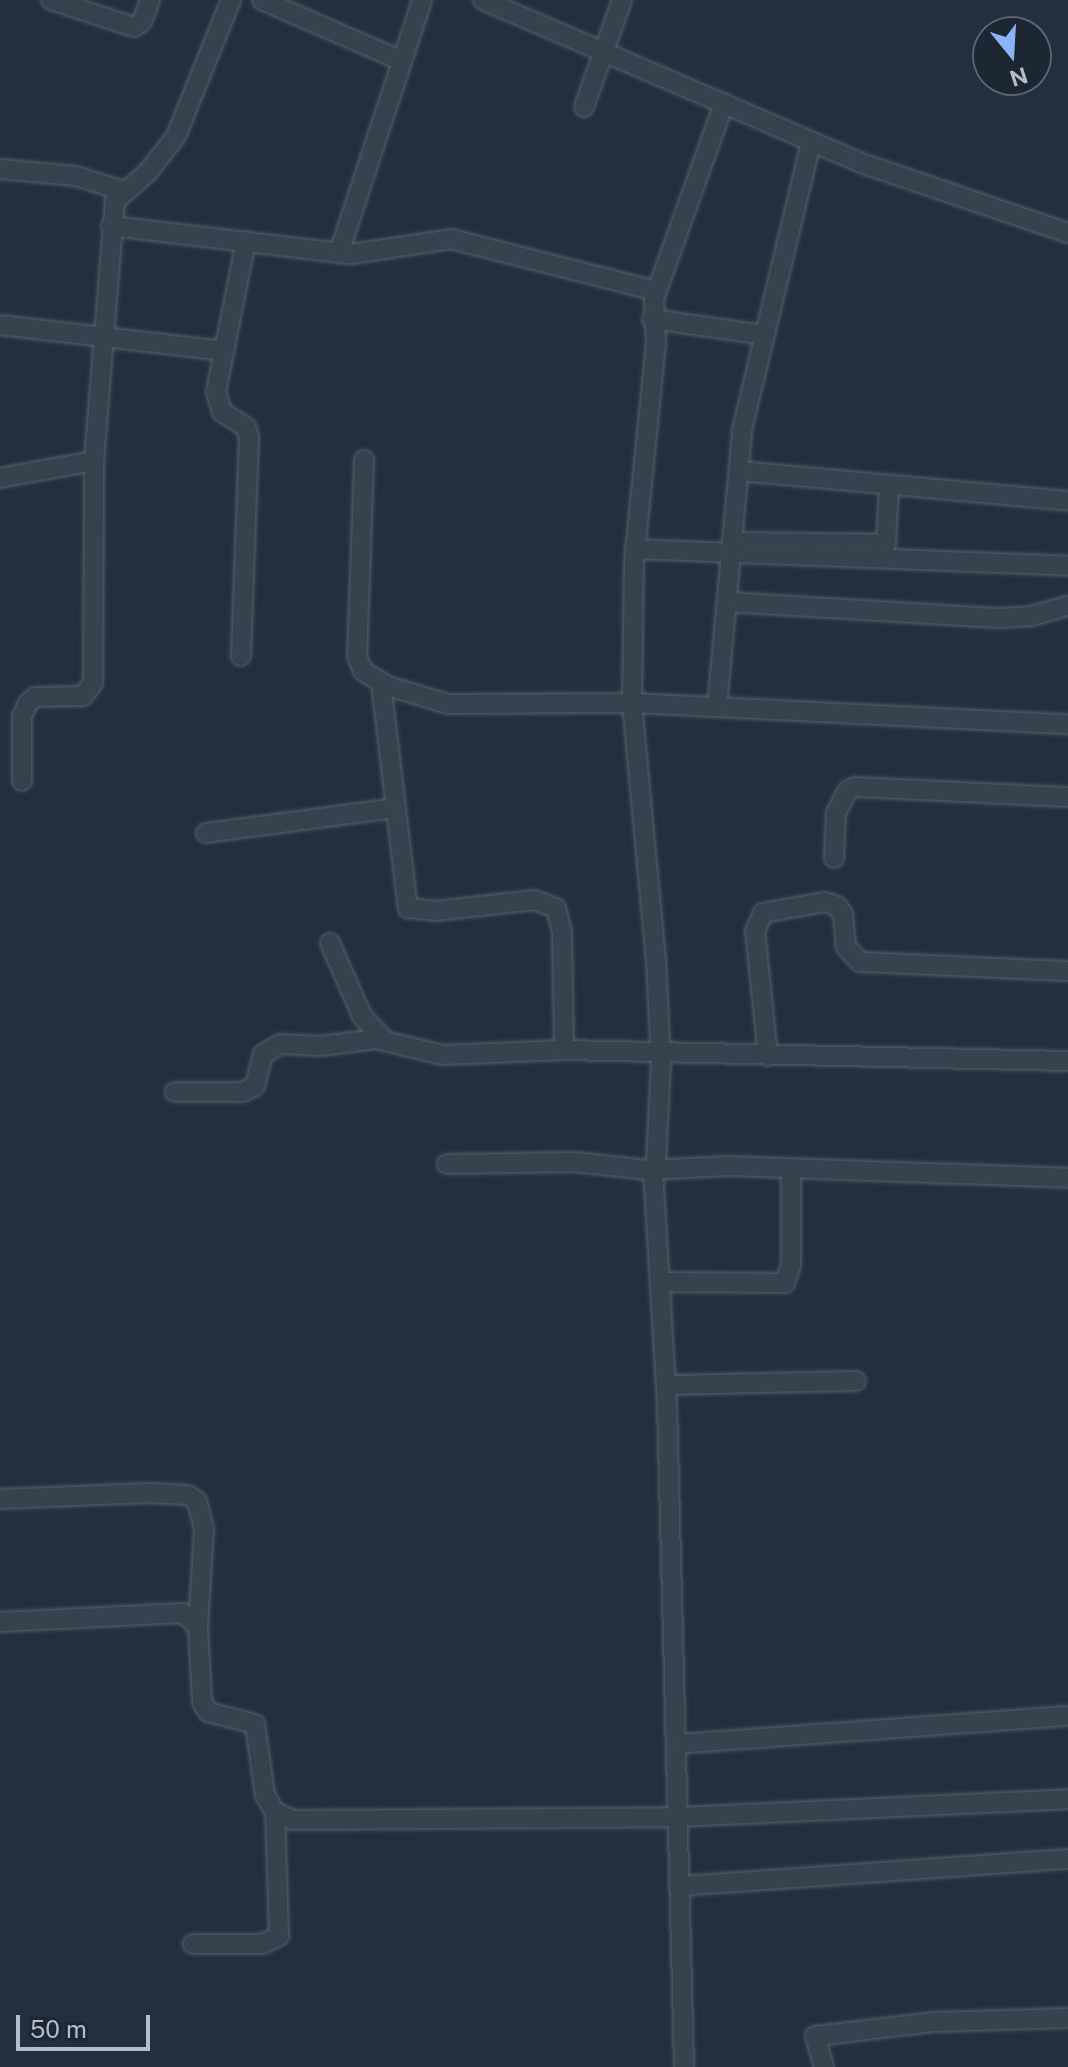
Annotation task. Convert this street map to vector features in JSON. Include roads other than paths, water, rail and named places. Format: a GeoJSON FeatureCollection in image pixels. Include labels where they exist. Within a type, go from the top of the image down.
{"type":"FeatureCollection","features":[{"type":"Feature","properties":{"kind":"street"},"geometry":{"type":"LineString","coordinates":[[51,0],[134,27],[142,22],[150,0]]}},
{"type":"Feature","properties":{"kind":"street"},"geometry":{"type":"LineString","coordinates":[[22,781],[22,716],[28,703],[35,697],[83,696],[93,683],[94,461],[115,201],[148,172],[176,136],[231,0]]}},
{"type":"Feature","properties":{"kind":"street"},"geometry":{"type":"LineString","coordinates":[[262,0],[400,60]]}},
{"type":"Feature","properties":{"kind":"street"},"geometry":{"type":"LineString","coordinates":[[339,253],[422,0]]}},
{"type":"Feature","properties":{"kind":"street"},"geometry":{"type":"LineString","coordinates":[[483,0],[512,5],[811,143],[938,192],[1068,233]]}},
{"type":"Feature","properties":{"kind":"street"},"geometry":{"type":"LineString","coordinates":[[584,107],[601,48],[622,0]]}},
{"type":"Feature","properties":{"kind":"street"},"geometry":{"type":"LineString","coordinates":[[684,2067],[666,1385],[656,1161],[661,1053],[632,703],[635,549],[656,344],[652,319],[656,291],[724,103]]}},
{"type":"Feature","properties":{"kind":"street"},"geometry":{"type":"LineString","coordinates":[[717,707],[747,403],[811,143]]}},
{"type":"Feature","properties":{"kind":"street"},"geometry":{"type":"LineString","coordinates":[[0,169],[76,176],[123,191]]}},
{"type":"Feature","properties":{"kind":"street"},"geometry":{"type":"LineString","coordinates":[[111,226],[339,253],[451,239],[656,291]]}},
{"type":"Feature","properties":{"kind":"street"},"geometry":{"type":"LineString","coordinates":[[241,656],[249,437],[246,427],[217,403],[246,241]]}},
{"type":"Feature","properties":{"kind":"street"},"geometry":{"type":"LineString","coordinates":[[652,319],[764,335]]}},
{"type":"Feature","properties":{"kind":"street"},"geometry":{"type":"LineString","coordinates":[[0,325],[224,351]]}},
{"type":"Feature","properties":{"kind":"street"},"geometry":{"type":"LineString","coordinates":[[364,460],[355,638],[363,671],[381,683],[448,704],[632,703],[1068,724]]}},
{"type":"Feature","properties":{"kind":"street"},"geometry":{"type":"LineString","coordinates":[[0,478],[94,461]]}},
{"type":"Feature","properties":{"kind":"street"},"geometry":{"type":"LineString","coordinates":[[740,471],[1068,501]]}},
{"type":"Feature","properties":{"kind":"street"},"geometry":{"type":"LineString","coordinates":[[635,549],[886,544],[889,487]]}},
{"type":"Feature","properties":{"kind":"street"},"geometry":{"type":"LineString","coordinates":[[732,549],[1068,566]]}},
{"type":"Feature","properties":{"kind":"street"},"geometry":{"type":"LineString","coordinates":[[727,602],[997,618],[1032,616],[1068,606]]}},
{"type":"Feature","properties":{"kind":"street"},"geometry":{"type":"LineString","coordinates":[[381,683],[408,908],[435,911],[534,900],[556,908],[562,932],[564,1050]]}},
{"type":"Feature","properties":{"kind":"street"},"geometry":{"type":"LineString","coordinates":[[834,858],[836,813],[840,800],[855,787],[1068,797]]}},
{"type":"Feature","properties":{"kind":"street"},"geometry":{"type":"LineString","coordinates":[[206,833],[395,808]]}},
{"type":"Feature","properties":{"kind":"street"},"geometry":{"type":"LineString","coordinates":[[768,1056],[755,931],[756,919],[763,913],[825,902],[837,906],[843,914],[846,947],[860,962],[1068,971]]}},
{"type":"Feature","properties":{"kind":"street"},"geometry":{"type":"LineString","coordinates":[[330,943],[362,1016],[384,1040]]}},
{"type":"Feature","properties":{"kind":"street"},"geometry":{"type":"LineString","coordinates":[[175,1092],[243,1092],[255,1086],[263,1054],[280,1044],[384,1040],[443,1055],[564,1050],[1068,1061]]}},
{"type":"Feature","properties":{"kind":"street"},"geometry":{"type":"LineString","coordinates":[[447,1164],[575,1162],[657,1169],[1068,1178]]}},
{"type":"Feature","properties":{"kind":"street"},"geometry":{"type":"LineString","coordinates":[[660,1282],[785,1283],[791,1264],[791,1170]]}},
{"type":"Feature","properties":{"kind":"street"},"geometry":{"type":"LineString","coordinates":[[666,1385],[856,1381]]}},
{"type":"Feature","properties":{"kind":"street"},"geometry":{"type":"LineString","coordinates":[[0,1499],[150,1493],[188,1495],[197,1501],[204,1529],[198,1627],[202,1702],[208,1712],[255,1724],[265,1795],[275,1812],[279,1936],[247,1946],[193,1944]]}},
{"type":"Feature","properties":{"kind":"street"},"geometry":{"type":"LineString","coordinates":[[0,1622],[166,1610],[183,1613],[198,1627]]}},
{"type":"Feature","properties":{"kind":"street"},"geometry":{"type":"LineString","coordinates":[[677,1744],[1068,1716]]}},
{"type":"Feature","properties":{"kind":"street"},"geometry":{"type":"LineString","coordinates":[[275,1812],[293,1820],[679,1817],[1068,1799]]}},
{"type":"Feature","properties":{"kind":"street"},"geometry":{"type":"LineString","coordinates":[[681,1886],[1068,1859]]}},
{"type":"Feature","properties":{"kind":"street"},"geometry":{"type":"LineString","coordinates":[[824,2067],[815,2036],[935,2022],[1068,2018]]}}]}
